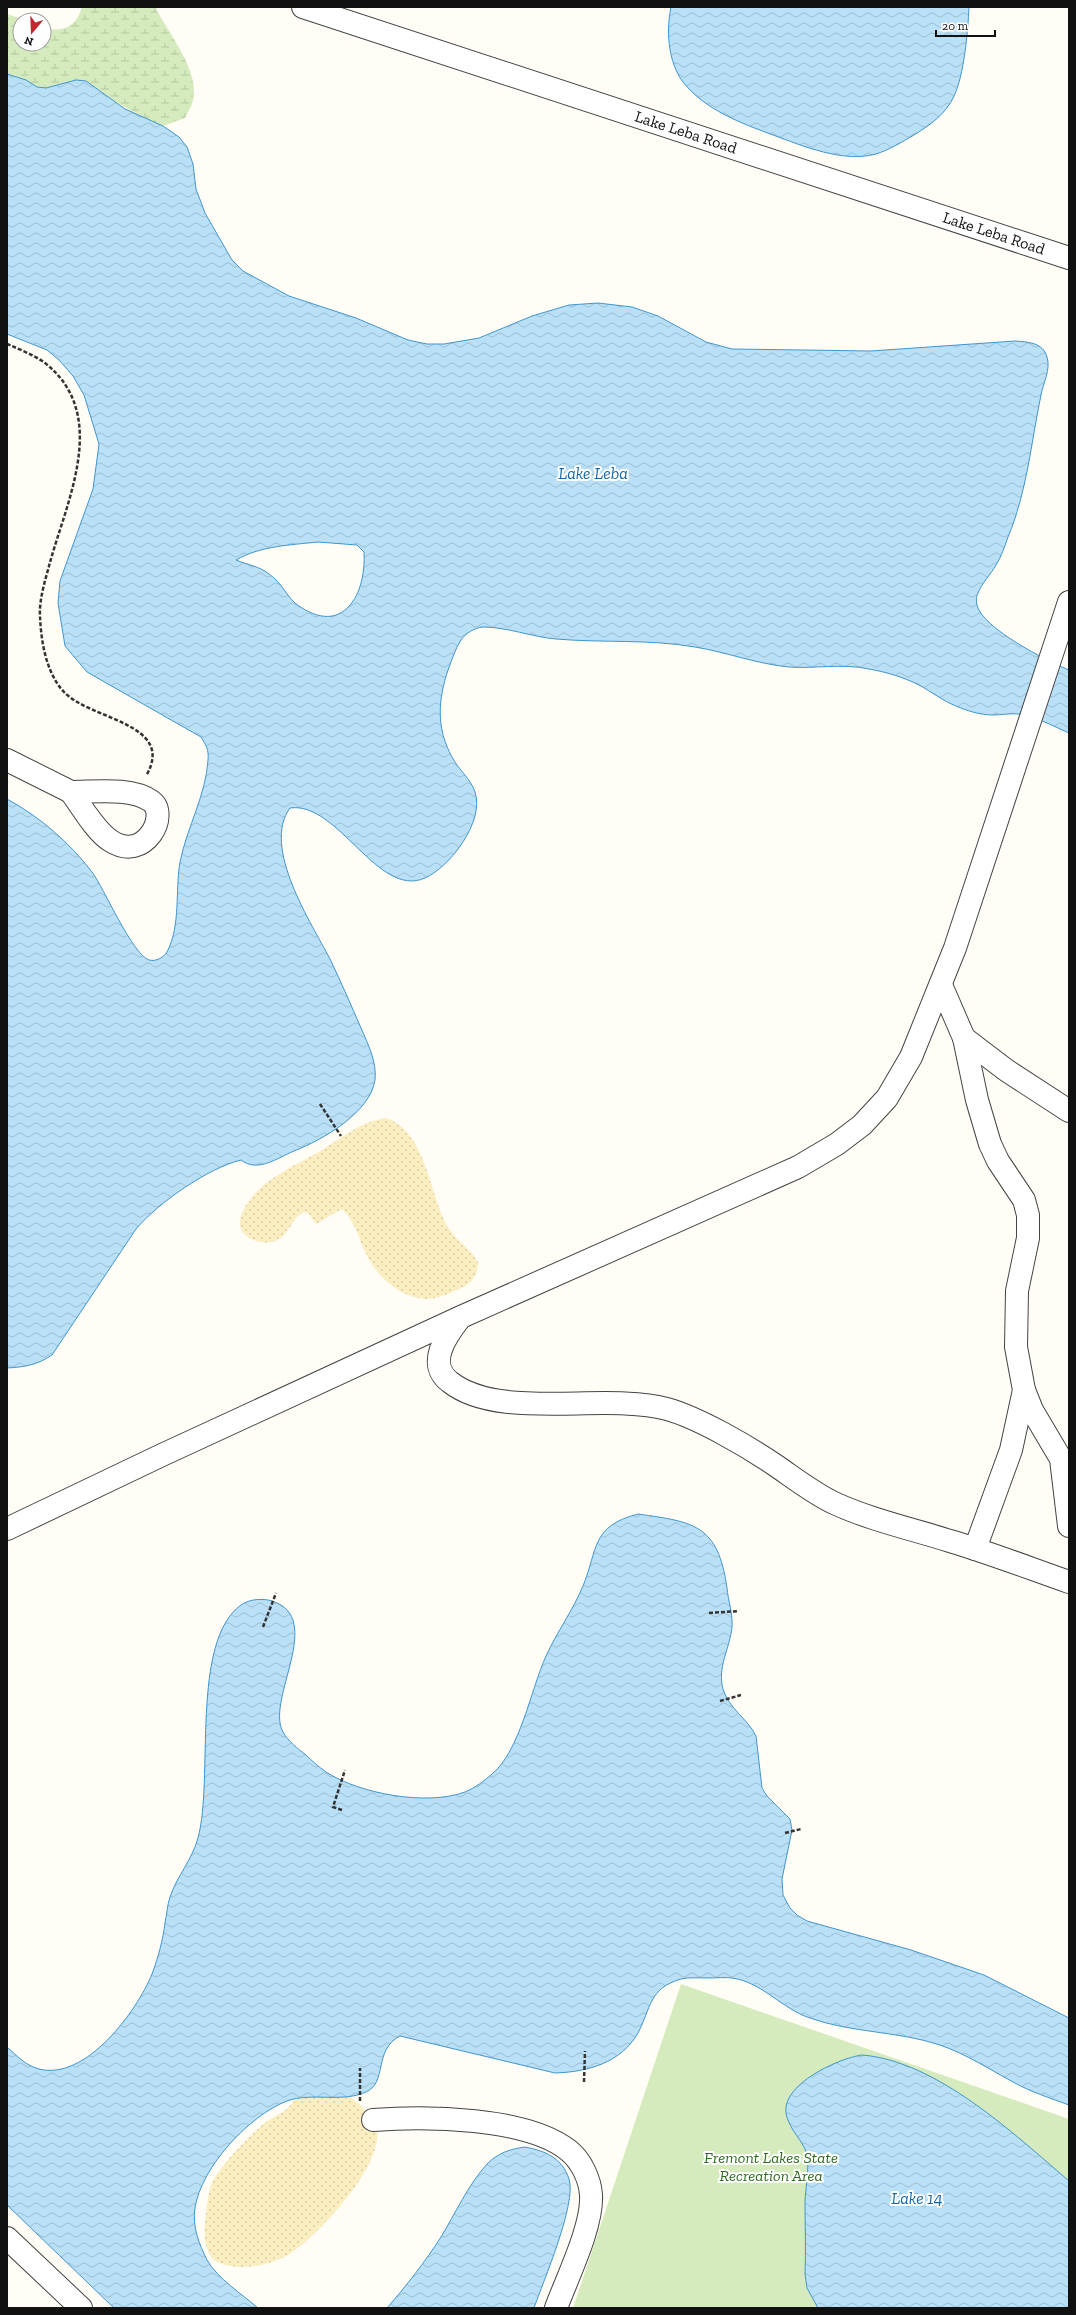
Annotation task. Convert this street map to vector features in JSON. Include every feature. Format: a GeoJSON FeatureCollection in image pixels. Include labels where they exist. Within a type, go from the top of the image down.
{"type":"FeatureCollection","features":[{"type":"Feature","properties":{"kind":"street","name":"Lake Leba Road"},"geometry":{"type":"LineString","coordinates":[[303,7],[1069,258]]}},
{"type":"Feature","properties":{"kind":"street"},"geometry":{"type":"LineString","coordinates":[[7,1529],[162,1455],[461,1317],[778,1176],[837,1144],[862,1125],[876,1111],[897,1083],[915,1047],[941,985],[1069,602]]}},
{"type":"Feature","properties":{"kind":"street"},"geometry":{"type":"LineString","coordinates":[[7,760],[71,792],[135,795],[153,802],[157,810],[156,823],[149,838],[140,845],[124,847],[110,841],[71,792]]}},
{"type":"Feature","properties":{"kind":"street"},"geometry":{"type":"LineString","coordinates":[[941,985],[964,1038],[975,1092],[990,1144],[998,1161],[1024,1200],[1028,1215],[1029,1227],[1017,1291],[1016,1347],[1024,1390],[1032,1410],[1061,1459],[1069,1526]]}},
{"type":"Feature","properties":{"kind":"street"},"geometry":{"type":"LineString","coordinates":[[964,1038],[1006,1070],[1069,1111]]}},
{"type":"Feature","properties":{"kind":"street"},"geometry":{"type":"LineString","coordinates":[[461,1317],[447,1334],[438,1362],[440,1372],[446,1379],[474,1394],[504,1401],[544,1404],[616,1402],[644,1404],[668,1409],[705,1424],[773,1464],[833,1502],[865,1515],[975,1549],[1069,1582]]}},
{"type":"Feature","properties":{"kind":"street"},"geometry":{"type":"LineString","coordinates":[[975,1549],[1011,1450],[1024,1390]]}},
{"type":"Feature","properties":{"kind":"street"},"geometry":{"type":"LineString","coordinates":[[373,2120],[435,2118],[520,2129],[555,2141],[570,2151],[581,2165],[588,2180],[590,2210],[556,2308]]}},
{"type":"Feature","properties":{"kind":"street"},"geometry":{"type":"LineString","coordinates":[[7,2238],[81,2308]]}},
{"type":"Feature","properties":{"kind":"path"},"geometry":{"type":"LineString","coordinates":[[7,344],[44,363],[67,387],[73,401],[80,433],[77,478],[44,584],[39,612],[41,630],[45,653],[54,677],[64,692],[88,708],[120,722],[142,734],[150,742],[154,759],[135,795]]}},
{"type":"Feature","properties":{"kind":"path"},"geometry":{"type":"LineString","coordinates":[[320,1104],[341,1136]]}},
{"type":"Feature","properties":{"kind":"path"},"geometry":{"type":"LineString","coordinates":[[263,1626],[276,1593]]}},
{"type":"Feature","properties":{"kind":"path"},"geometry":{"type":"LineString","coordinates":[[709,1613],[739,1611]]}},
{"type":"Feature","properties":{"kind":"path"},"geometry":{"type":"LineString","coordinates":[[720,1701],[741,1695]]}},
{"type":"Feature","properties":{"kind":"path"},"geometry":{"type":"LineString","coordinates":[[342,1810],[333,1807],[345,1770]]}},
{"type":"Feature","properties":{"kind":"path"},"geometry":{"type":"LineString","coordinates":[[785,1832],[801,1829]]}},
{"type":"Feature","properties":{"kind":"path"},"geometry":{"type":"LineString","coordinates":[[584,2082],[585,2051]]}},
{"type":"Feature","properties":{"kind":"path"},"geometry":{"type":"LineString","coordinates":[[360,2068],[360,2101]]}},
{"type":"Feature","properties":{"kind":"green space"},"geometry":{"type":"Polygon","coordinates":[[[82,7],[155,7],[189,67],[193,80],[194,92],[192,104],[185,118],[163,126],[129,110],[76,80],[50,88],[40,88],[7,74],[7,14],[12,16],[12,52],[52,52],[52,29],[63,29],[73,23],[80,14],[82,7]]]}},
{"type":"Feature","properties":{"kind":"green space","name":"Fremont Lakes State Recreation Area"},"geometry":{"type":"Polygon","coordinates":[[[681,1984],[1069,2119],[1069,2308],[573,2308],[681,1984]]]}},
{"type":"Feature","properties":{"kind":"sand"},"geometry":{"type":"Polygon","coordinates":[[[386,1118],[400,1125],[410,1136],[419,1150],[448,1227],[478,1262],[477,1271],[471,1282],[464,1287],[440,1297],[427,1299],[408,1295],[391,1285],[383,1278],[363,1248],[351,1219],[342,1209],[316,1224],[309,1214],[304,1212],[296,1218],[280,1239],[272,1242],[256,1241],[251,1239],[245,1235],[240,1227],[241,1216],[247,1204],[265,1185],[287,1169],[322,1150],[360,1126],[386,1118]]]}},
{"type":"Feature","properties":{"kind":"sand"},"geometry":{"type":"Polygon","coordinates":[[[316,2096],[349,2096],[370,2115],[373,2120],[377,2130],[376,2145],[370,2162],[360,2180],[332,2216],[303,2244],[280,2259],[261,2265],[235,2267],[219,2263],[213,2259],[206,2246],[205,2222],[207,2202],[212,2183],[226,2162],[262,2125],[286,2110],[297,2099],[316,2096]]]}},
{"type":"Feature","properties":{"kind":"water"},"geometry":{"type":"Polygon","coordinates":[[[671,7],[969,7],[963,65],[954,96],[947,108],[926,127],[891,148],[876,154],[850,156],[823,152],[797,144],[736,120],[713,108],[692,92],[678,74],[671,56],[669,16],[671,7]]]}},
{"type":"Feature","properties":{"kind":"water","name":"Lake Leba"},"geometry":{"type":"Polygon","coordinates":[[[7,74],[26,80],[37,87],[46,88],[76,80],[86,81],[125,109],[163,126],[179,137],[187,147],[193,164],[196,189],[205,213],[232,260],[243,271],[289,296],[356,318],[408,340],[427,344],[444,344],[479,338],[532,316],[569,305],[598,303],[632,307],[658,316],[706,342],[732,349],[871,351],[1015,341],[1034,344],[1042,348],[1045,352],[1048,367],[1041,395],[1020,503],[1003,551],[998,562],[980,589],[976,602],[981,614],[990,624],[1032,652],[1069,670],[1069,733],[1026,715],[988,715],[969,711],[951,704],[919,685],[907,680],[894,675],[859,667],[789,667],[765,663],[707,649],[678,645],[643,642],[556,639],[492,627],[476,628],[470,631],[459,643],[448,670],[442,692],[440,714],[443,735],[447,746],[455,761],[473,787],[477,804],[475,816],[470,829],[463,842],[445,864],[425,878],[408,881],[391,875],[374,863],[325,819],[308,810],[290,808],[283,824],[281,843],[285,864],[292,885],[330,959],[371,1053],[375,1067],[375,1080],[371,1092],[355,1114],[343,1124],[318,1140],[261,1165],[247,1164],[241,1160],[228,1164],[199,1178],[170,1198],[157,1208],[136,1229],[52,1355],[31,1365],[7,1368],[7,799],[42,822],[74,850],[92,872],[127,934],[142,955],[149,960],[160,959],[167,952],[174,931],[180,862],[204,786],[207,773],[208,753],[201,737],[87,672],[65,646],[58,603],[60,581],[93,489],[99,444],[84,395],[73,376],[59,360],[47,350],[7,334],[7,74]],[[318,542],[286,545],[245,555],[236,560],[265,571],[277,581],[295,603],[302,608],[316,615],[331,616],[345,610],[351,604],[358,592],[363,572],[364,552],[357,545],[318,542]]]}},
{"type":"Feature","properties":{"kind":"water"},"geometry":{"type":"Polygon","coordinates":[[[638,1514],[675,1520],[689,1524],[700,1530],[710,1539],[717,1551],[723,1567],[732,1622],[731,1635],[723,1665],[723,1689],[734,1708],[753,1730],[756,1736],[762,1788],[767,1796],[790,1819],[792,1830],[782,1879],[783,1895],[790,1908],[797,1915],[807,1921],[911,1950],[984,1975],[1069,2018],[1069,2105],[1027,2089],[968,2057],[940,2045],[908,2037],[842,2027],[810,2018],[790,2009],[762,1990],[743,1980],[729,1978],[684,1978],[670,1983],[657,1993],[652,2000],[638,2033],[622,2052],[613,2059],[602,2064],[579,2071],[555,2073],[400,2036],[386,2049],[377,2081],[373,2087],[366,2092],[347,2097],[297,2098],[273,2108],[243,2130],[229,2144],[207,2176],[199,2192],[194,2215],[195,2228],[201,2248],[217,2274],[258,2308],[114,2308],[7,2205],[7,2047],[25,2063],[39,2069],[57,2070],[74,2064],[91,2054],[108,2040],[135,2006],[145,1989],[152,1974],[160,1949],[170,1897],[176,1882],[192,1854],[198,1838],[202,1813],[206,1713],[209,1679],[215,1649],[225,1623],[241,1605],[252,1600],[260,1599],[272,1601],[287,1610],[294,1624],[294,1641],[291,1661],[281,1700],[280,1718],[283,1732],[288,1739],[318,1766],[340,1780],[375,1792],[413,1798],[450,1796],[465,1792],[479,1784],[502,1764],[524,1719],[546,1656],[583,1586],[598,1541],[604,1532],[612,1525],[623,1519],[638,1514]]]}},
{"type":"Feature","properties":{"kind":"water","name":"Lake 14"},"geometry":{"type":"Polygon","coordinates":[[[862,2055],[890,2060],[918,2071],[946,2085],[999,2122],[1069,2181],[1069,2308],[818,2308],[807,2288],[805,2274],[805,2200],[808,2160],[805,2149],[790,2126],[786,2108],[790,2096],[811,2076],[839,2062],[862,2055]]]}},
{"type":"Feature","properties":{"kind":"water"},"geometry":{"type":"Polygon","coordinates":[[[525,2147],[546,2153],[558,2161],[569,2179],[570,2190],[564,2224],[534,2308],[387,2308],[441,2237],[480,2172],[495,2157],[504,2152],[525,2147]]]}}]}
